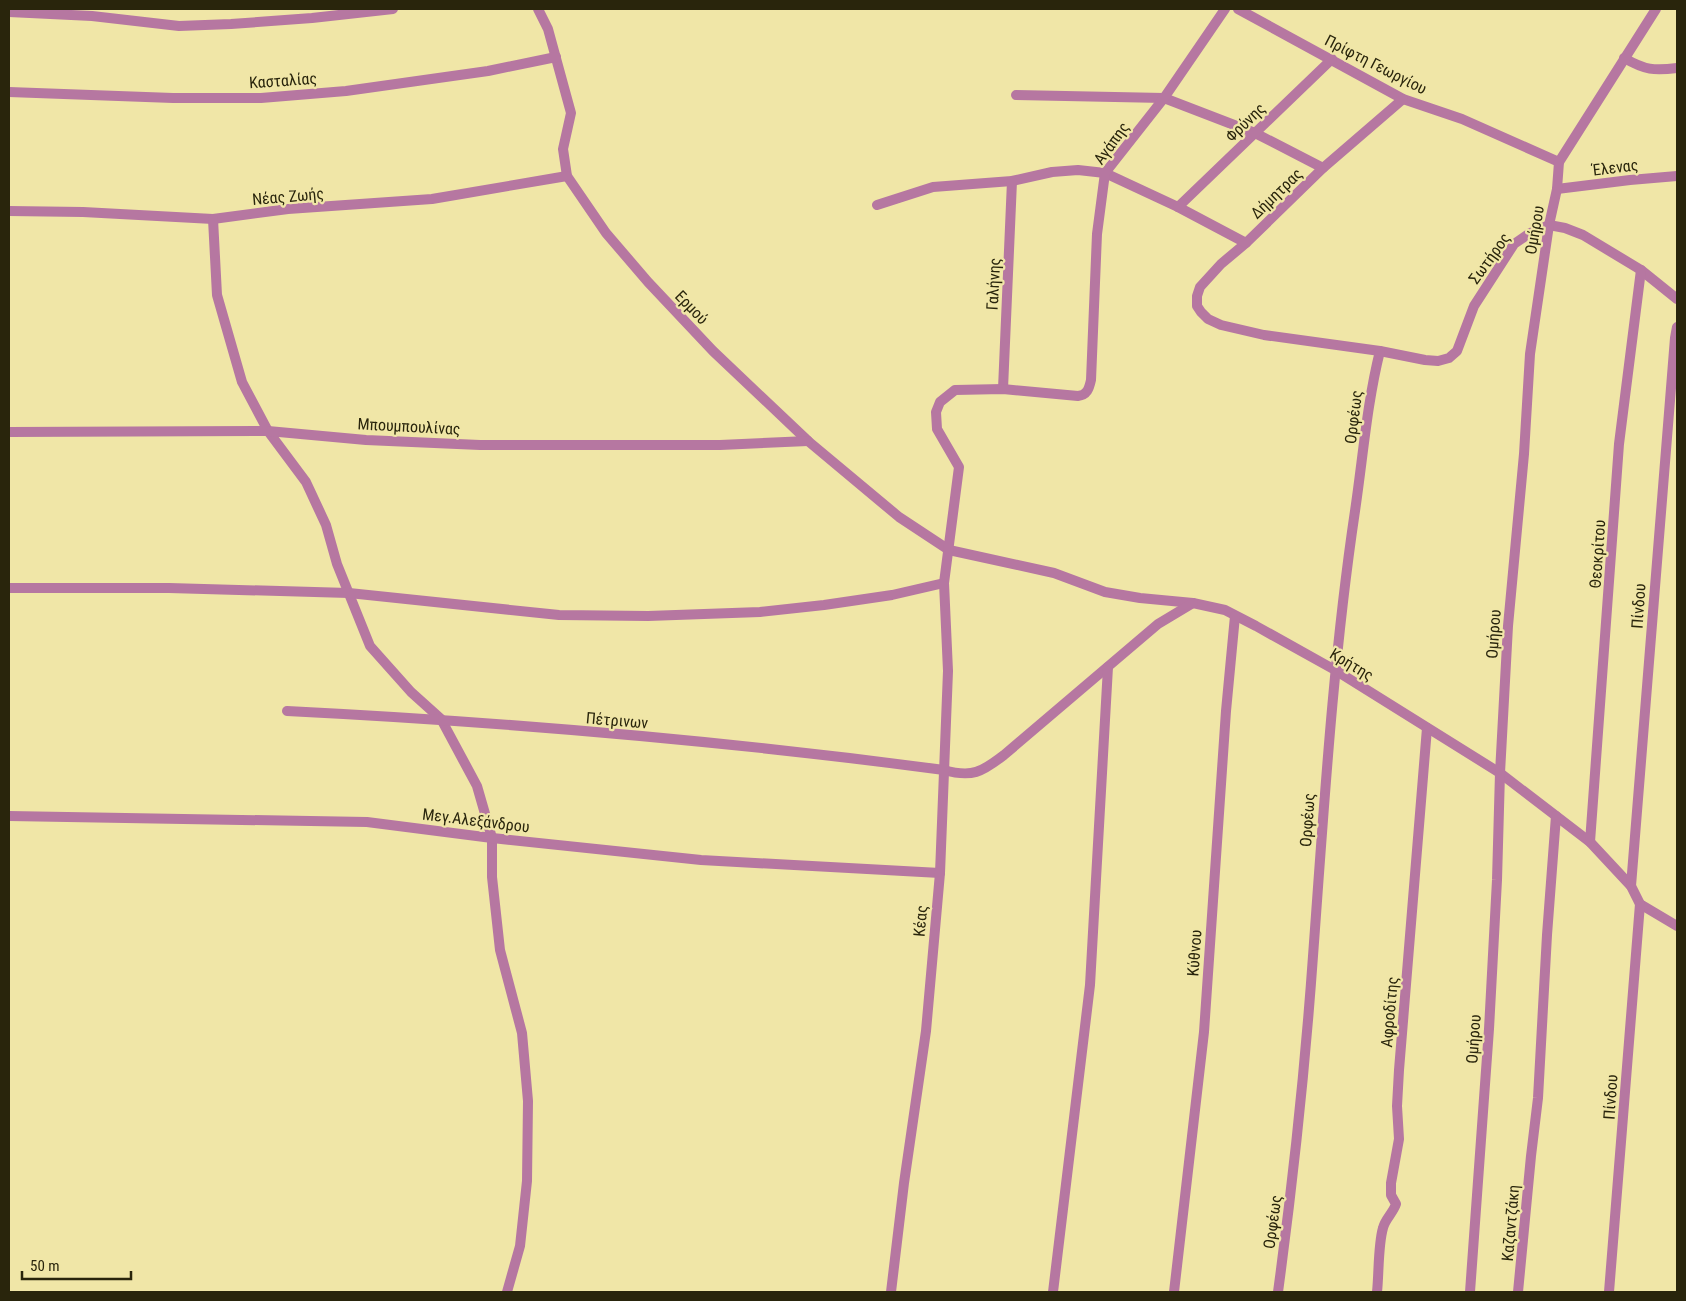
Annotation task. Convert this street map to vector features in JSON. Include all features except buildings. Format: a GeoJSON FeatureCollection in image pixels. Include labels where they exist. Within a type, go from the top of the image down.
{"type":"FeatureCollection","features":[{"type":"Feature","properties":{"kind":"street"},"geometry":{"type":"LineString","coordinates":[[9,12],[92,16],[179,26],[312,18],[393,9]]}},
{"type":"Feature","properties":{"kind":"street","name":"Ερμού"},"geometry":{"type":"LineString","coordinates":[[538,9],[548,29],[570,112],[563,149],[567,176],[606,233],[648,282],[713,351],[808,440],[899,517],[949,550]]}},
{"type":"Feature","properties":{"kind":"street","name":"Αγάπης"},"geometry":{"type":"LineString","coordinates":[[1090,380],[1097,234],[1106,173],[1164,98],[1225,9]]}},
{"type":"Feature","properties":{"kind":"street","name":"Πρίφτη Γεωργίου"},"geometry":{"type":"LineString","coordinates":[[1238,9],[1403,99],[1462,119],[1559,162]]}},
{"type":"Feature","properties":{"kind":"street","name":"Ομήρου"},"geometry":{"type":"LineString","coordinates":[[1470,1292],[1489,1019],[1508,626],[1524,454],[1530,354],[1549,225],[1557,189],[1559,162],[1656,9]]}},
{"type":"Feature","properties":{"kind":"street","name":"Κασταλίας"},"geometry":{"type":"LineString","coordinates":[[9,92],[173,98],[261,98],[346,91],[488,71],[556,57]]}},
{"type":"Feature","properties":{"kind":"street"},"geometry":{"type":"LineString","coordinates":[[1624,58],[1640,68],[1653,70],[1677,68]]}},
{"type":"Feature","properties":{"kind":"street","name":"Φρύνης"},"geometry":{"type":"LineString","coordinates":[[1178,207],[1332,59]]}},
{"type":"Feature","properties":{"kind":"street"},"geometry":{"type":"LineString","coordinates":[[1016,95],[1164,98],[1255,133],[1323,168]]}},
{"type":"Feature","properties":{"kind":"street","name":"Δήμητρας"},"geometry":{"type":"LineString","coordinates":[[1380,351],[1264,335],[1220,326],[1200,312],[1197,306],[1197,296],[1200,287],[1221,264],[1246,243],[1323,168],[1403,99]]}},
{"type":"Feature","properties":{"kind":"street"},"geometry":{"type":"LineString","coordinates":[[877,205],[933,187],[1012,182],[1052,172],[1078,170],[1106,173],[1178,207],[1246,243]]}},
{"type":"Feature","properties":{"kind":"street","name":"Νέας Ζωής"},"geometry":{"type":"LineString","coordinates":[[9,211],[83,212],[213,219],[288,209],[432,199],[567,176]]}},
{"type":"Feature","properties":{"kind":"street","name":"Έλενας"},"geometry":{"type":"LineString","coordinates":[[1557,189],[1677,176]]}},
{"type":"Feature","properties":{"kind":"street","name":"Γαλήνης"},"geometry":{"type":"LineString","coordinates":[[1003,389],[1012,182]]}},
{"type":"Feature","properties":{"kind":"street"},"geometry":{"type":"LineString","coordinates":[[213,219],[217,295],[242,382],[268,431],[306,482],[326,525],[337,564],[370,646],[411,692],[442,719],[478,786],[492,838],[492,877],[500,950],[522,1033],[528,1102],[527,1182],[520,1246],[506,1292]]}},
{"type":"Feature","properties":{"kind":"street"},"geometry":{"type":"LineString","coordinates":[[1549,225],[1565,228],[1583,235],[1641,270],[1677,299]]}},
{"type":"Feature","properties":{"kind":"street","name":"Σωτήρος"},"geometry":{"type":"LineString","coordinates":[[1380,351],[1425,360],[1438,361],[1449,358],[1457,351],[1474,306],[1514,244],[1530,233],[1549,225]]}},
{"type":"Feature","properties":{"kind":"street","name":"Θεοκρίτου"},"geometry":{"type":"LineString","coordinates":[[1590,842],[1619,444],[1641,270]]}},
{"type":"Feature","properties":{"kind":"street","name":"Πίνδου"},"geometry":{"type":"LineString","coordinates":[[1631,886],[1662,489],[1677,328]]}},
{"type":"Feature","properties":{"kind":"street","name":"Ορφέως"},"geometry":{"type":"LineString","coordinates":[[1278,1292],[1297,1137],[1313,959],[1326,773],[1344,584],[1361,474],[1371,385],[1380,351]]}},
{"type":"Feature","properties":{"kind":"street","name":"Κέας"},"geometry":{"type":"LineString","coordinates":[[891,1292],[904,1183],[926,1031],[940,873],[948,671],[944,583],[959,467],[937,430],[936,412],[940,402],[955,390],[1003,389],[1082,395],[1088,391],[1090,380]]}},
{"type":"Feature","properties":{"kind":"street","name":"Μπουμπουλίνας"},"geometry":{"type":"LineString","coordinates":[[9,432],[268,431],[366,440],[480,445],[720,445],[808,440]]}},
{"type":"Feature","properties":{"kind":"street","name":"Κρήτης"},"geometry":{"type":"LineString","coordinates":[[949,550],[1054,573],[1105,592],[1140,598],[1193,603],[1224,610],[1335,670],[1500,773],[1590,842],[1631,886],[1640,904]]}},
{"type":"Feature","properties":{"kind":"street"},"geometry":{"type":"LineString","coordinates":[[9,588],[169,588],[349,593],[560,615],[648,616],[760,612],[824,605],[892,595],[944,583]]}},
{"type":"Feature","properties":{"kind":"street","name":"Πέτρινων"},"geometry":{"type":"LineString","coordinates":[[286,711],[442,719],[821,754],[944,770],[959,774],[975,773],[988,767],[1158,624],[1193,603]]}},
{"type":"Feature","properties":{"kind":"street","name":"Κύθνου"},"geometry":{"type":"LineString","coordinates":[[1174,1292],[1204,1032],[1225,721],[1235,616]]}},
{"type":"Feature","properties":{"kind":"street"},"geometry":{"type":"LineString","coordinates":[[1054,1292],[1090,985],[1108,667]]}},
{"type":"Feature","properties":{"kind":"street","name":"Αφροδίτης"},"geometry":{"type":"LineString","coordinates":[[1377,1292],[1382,1231],[1385,1221],[1396,1204],[1391,1195],[1391,1183],[1399,1139],[1397,1106],[1399,1070],[1427,728]]}},
{"type":"Feature","properties":{"kind":"street","name":"Μεγ.Αλεξάνδρου"},"geometry":{"type":"LineString","coordinates":[[9,816],[367,822],[492,838],[701,860],[940,873]]}},
{"type":"Feature","properties":{"kind":"street","name":"Καζαντζάκη"},"geometry":{"type":"LineString","coordinates":[[1518,1292],[1530,1156],[1538,1098],[1556,816]]}},
{"type":"Feature","properties":{"kind":"street"},"geometry":{"type":"LineString","coordinates":[[1640,904],[1677,926]]}},
{"type":"Feature","properties":{"kind":"street","name":"Πίνδου"},"geometry":{"type":"LineString","coordinates":[[1609,1292],[1640,904]]}}]}
